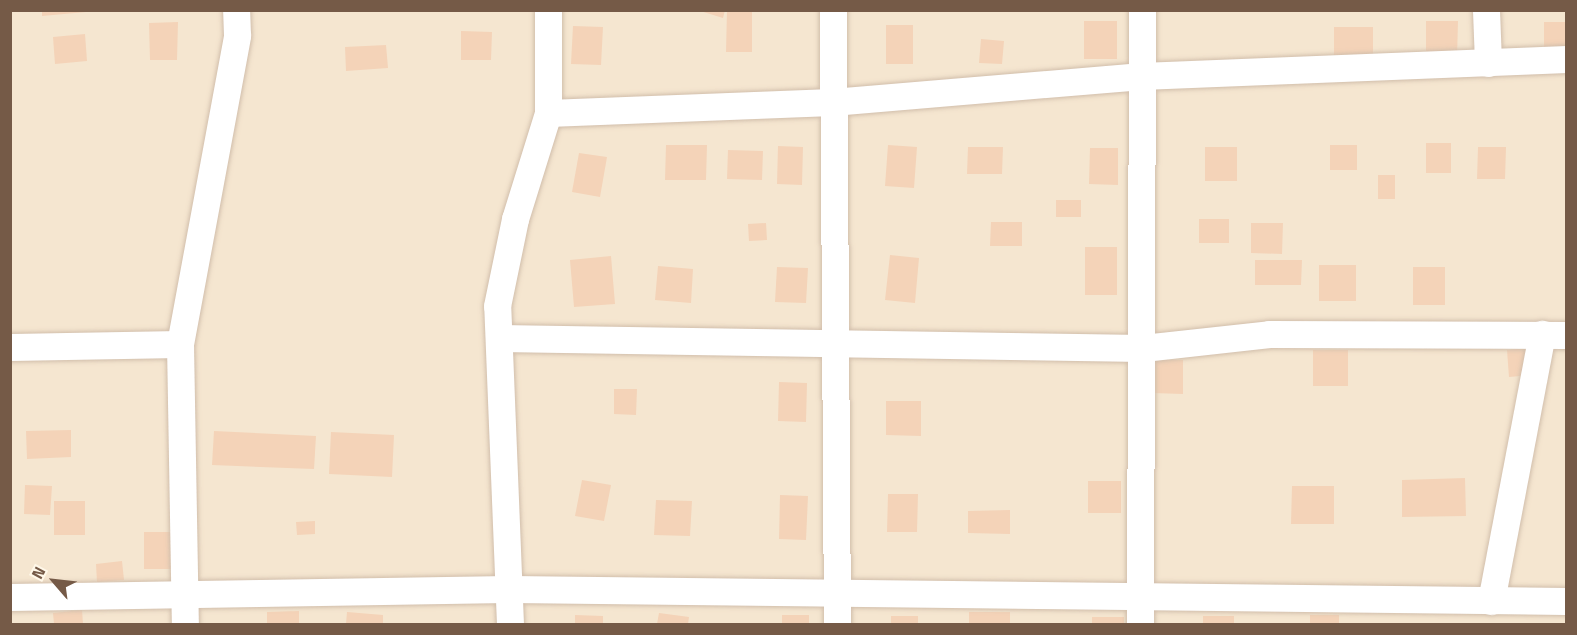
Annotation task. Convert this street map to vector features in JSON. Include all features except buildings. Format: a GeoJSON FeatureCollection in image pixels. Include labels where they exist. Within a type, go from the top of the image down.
{"type":"FeatureCollection","features":[{"type":"Feature","properties":{"kind":"street"},"geometry":{"type":"LineString","coordinates":[[185,624],[180,344],[237,35],[236,10]]}},
{"type":"Feature","properties":{"kind":"street"},"geometry":{"type":"LineString","coordinates":[[510,624],[497,306],[515,219],[548,113],[548,10]]}},
{"type":"Feature","properties":{"kind":"street"},"geometry":{"type":"LineString","coordinates":[[833,10],[832,344],[837,624]]}},
{"type":"Feature","properties":{"kind":"street"},"geometry":{"type":"LineString","coordinates":[[1140,612],[1143,348],[1142,10]]}},
{"type":"Feature","properties":{"kind":"street"},"geometry":{"type":"LineString","coordinates":[[1486,10],[1488,63]]}},
{"type":"Feature","properties":{"kind":"street"},"geometry":{"type":"LineString","coordinates":[[548,113],[832,102],[1142,76],[1566,59]]}},
{"type":"Feature","properties":{"kind":"street"},"geometry":{"type":"LineString","coordinates":[[499,338],[1143,348],[1269,334],[1554,335],[1491,601]]}},
{"type":"Feature","properties":{"kind":"street"},"geometry":{"type":"LineString","coordinates":[[10,347],[180,344]]}},
{"type":"Feature","properties":{"kind":"street"},"geometry":{"type":"LineString","coordinates":[[10,597],[510,589],[836,596],[1140,612],[1491,601],[1552,609]]}},
{"type":"Feature","properties":{"kind":"shaded area"},"geometry":{"type":"Polygon","coordinates":[[[11,11],[1566,11],[1566,624],[11,624],[11,11]]]}}]}
